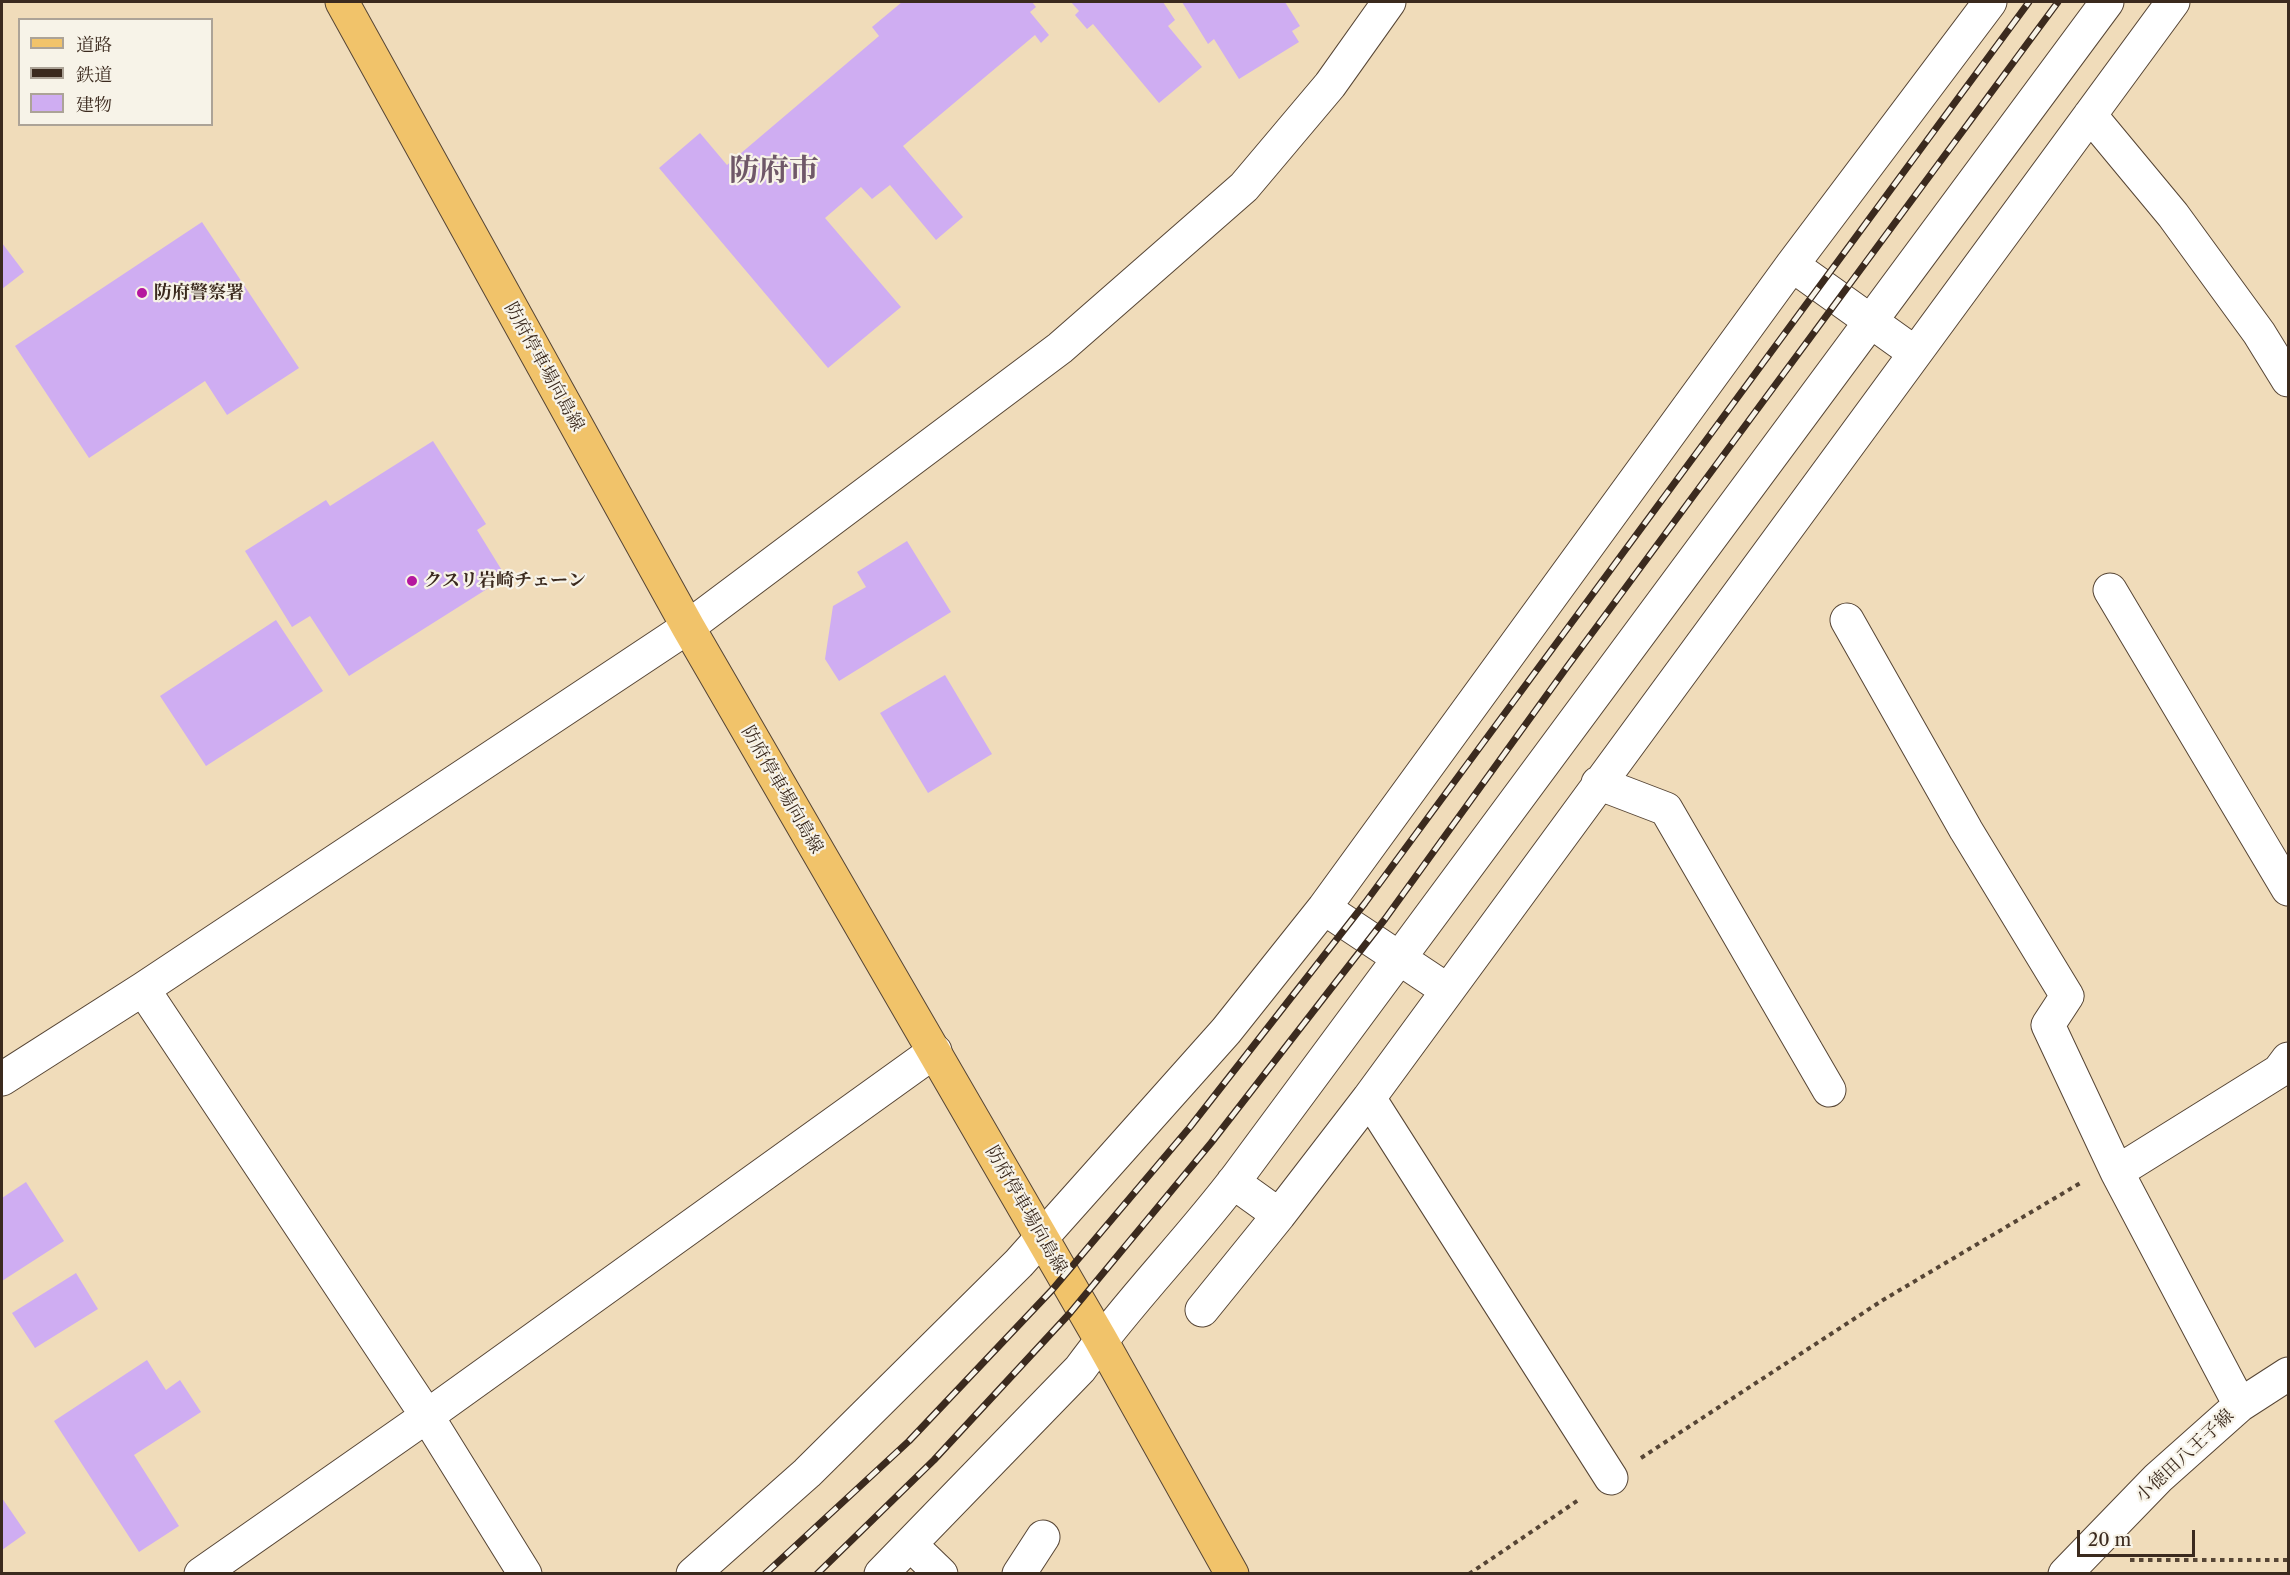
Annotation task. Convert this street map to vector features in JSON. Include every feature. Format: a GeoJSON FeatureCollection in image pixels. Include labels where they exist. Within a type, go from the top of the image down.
{"type":"FeatureCollection","features":[{"type":"Feature","properties":{"kind":"main road","name":"防府停車場向島線"},"geometry":{"type":"LineString","coordinates":[[342,2],[688,627],[1101,1340],[1232,1574]]}},
{"type":"Feature","properties":{"kind":"street"},"geometry":{"type":"LineString","coordinates":[[2,1079],[144,989],[688,627],[1060,348],[1244,187],[1330,85],[1389,2]]}},
{"type":"Feature","properties":{"kind":"street"},"geometry":{"type":"LineString","coordinates":[[693,1574],[807,1473],[1042,1239],[1226,1031],[1324,908],[1792,265],[1990,2]]}},
{"type":"Feature","properties":{"kind":"street"},"geometry":{"type":"LineString","coordinates":[[881,1574],[1080,1369],[1101,1340],[1233,1182],[1873,323],[2107,2]]}},
{"type":"Feature","properties":{"kind":"street"},"geometry":{"type":"LineString","coordinates":[[1202,1310],[1369,1098],[2173,2]]}},
{"type":"Feature","properties":{"kind":"street"},"geometry":{"type":"LineString","coordinates":[[2090,115],[2173,215],[2259,333],[2289,380]]}},
{"type":"Feature","properties":{"kind":"street"},"geometry":{"type":"LineString","coordinates":[[1792,265],[1915,353]]}},
{"type":"Feature","properties":{"kind":"street"},"geometry":{"type":"LineString","coordinates":[[2110,590],[2289,888]]}},
{"type":"Feature","properties":{"kind":"street"},"geometry":{"type":"LineString","coordinates":[[1847,620],[1966,830],[2067,996],[2048,1025],[2117,1172],[2240,1405]]}},
{"type":"Feature","properties":{"kind":"street"},"geometry":{"type":"LineString","coordinates":[[1598,783],[1666,809],[1829,1090]]}},
{"type":"Feature","properties":{"kind":"street"},"geometry":{"type":"LineString","coordinates":[[1324,908],[1447,990]]}},
{"type":"Feature","properties":{"kind":"street"},"geometry":{"type":"LineString","coordinates":[[144,989],[427,1416],[525,1574]]}},
{"type":"Feature","properties":{"kind":"street"},"geometry":{"type":"LineString","coordinates":[[201,1574],[427,1416],[935,1052]]}},
{"type":"Feature","properties":{"kind":"street"},"geometry":{"type":"LineString","coordinates":[[2117,1172],[2279,1071],[2289,1059]]}},
{"type":"Feature","properties":{"kind":"street"},"geometry":{"type":"LineString","coordinates":[[1369,1098],[1611,1478]]}},
{"type":"Feature","properties":{"kind":"street"},"geometry":{"type":"LineString","coordinates":[[1233,1182],[1279,1215]]}},
{"type":"Feature","properties":{"kind":"street","name":"小徳田八王子線"},"geometry":{"type":"LineString","coordinates":[[2074,1570],[2158,1478],[2240,1405],[2289,1374]]}},
{"type":"Feature","properties":{"kind":"street"},"geometry":{"type":"LineString","coordinates":[[1018,1574],[1043,1537]]}},
{"type":"Feature","properties":{"kind":"street"},"geometry":{"type":"LineString","coordinates":[[911,1545],[941,1574]]}},
{"type":"Feature","properties":{"kind":"path"},"geometry":{"type":"LineString","coordinates":[[1469,1574],[1883,1300],[2086,1179],[2117,1172]]}},
{"type":"Feature","properties":{"kind":"path"},"geometry":{"type":"LineString","coordinates":[[2120,1560],[2289,1560]]}},
{"type":"Feature","properties":{"kind":"building"},"geometry":{"type":"Polygon","coordinates":[[[902,2],[1032,2],[1036,7],[1030,12],[1049,35],[1041,43],[1035,35],[903,146],[963,217],[936,240],[890,185],[872,199],[861,187],[825,218],[901,307],[828,368],[659,168],[700,133],[727,165],[879,36],[872,27],[902,2]]]}},
{"type":"Feature","properties":{"kind":"building"},"geometry":{"type":"Polygon","coordinates":[[[1071,2],[1163,2],[1175,20],[1168,26],[1202,67],[1159,103],[1093,24],[1087,29],[1075,15],[1079,11],[1071,2]]]}},
{"type":"Feature","properties":{"kind":"building"},"geometry":{"type":"Polygon","coordinates":[[[1182,2],[1285,2],[1300,26],[1292,31],[1299,42],[1239,79],[1214,39],[1208,44],[1182,2]]]}},
{"type":"Feature","properties":{"kind":"building"},"geometry":{"type":"Polygon","coordinates":[[[202,222],[299,368],[227,415],[205,381],[89,458],[15,346],[202,222]]]}},
{"type":"Feature","properties":{"kind":"building"},"geometry":{"type":"Polygon","coordinates":[[[2,243],[24,272],[2,289],[2,243]]]}},
{"type":"Feature","properties":{"kind":"building"},"geometry":{"type":"Polygon","coordinates":[[[433,441],[486,524],[477,530],[506,577],[349,676],[310,616],[292,627],[245,551],[326,500],[330,506],[433,441]]]}},
{"type":"Feature","properties":{"kind":"building"},"geometry":{"type":"Polygon","coordinates":[[[907,541],[951,612],[839,681],[825,659],[833,606],[866,587],[857,572],[907,541]]]}},
{"type":"Feature","properties":{"kind":"building"},"geometry":{"type":"Polygon","coordinates":[[[276,620],[323,691],[206,766],[160,696],[276,620]]]}},
{"type":"Feature","properties":{"kind":"building"},"geometry":{"type":"Polygon","coordinates":[[[945,675],[992,754],[928,793],[880,713],[945,675]]]}},
{"type":"Feature","properties":{"kind":"building"},"geometry":{"type":"Polygon","coordinates":[[[26,1182],[64,1241],[2,1281],[2,1198],[26,1182]]]}},
{"type":"Feature","properties":{"kind":"building"},"geometry":{"type":"Polygon","coordinates":[[[76,1273],[98,1309],[35,1348],[12,1313],[76,1273]]]}},
{"type":"Feature","properties":{"kind":"building"},"geometry":{"type":"Polygon","coordinates":[[[147,1360],[166,1390],[180,1380],[201,1412],[134,1455],[179,1526],[139,1552],[54,1421],[147,1360]]]}},
{"type":"Feature","properties":{"kind":"building"},"geometry":{"type":"Polygon","coordinates":[[[2,1498],[26,1533],[2,1550],[2,1498]]]}},
{"type":"Feature","properties":{"kind":"railway"},"geometry":{"type":"LineString","coordinates":[[765,1574],[909,1441],[1052,1290],[1190,1127],[1365,903],[2029,2]]}},
{"type":"Feature","properties":{"kind":"railway"},"geometry":{"type":"LineString","coordinates":[[817,1574],[934,1460],[1070,1313],[1211,1143],[1385,919],[1567,667],[2058,2]]}},
{"type":"Feature","properties":{"kind":"place","name":"防府警察署"},"geometry":{"type":"Point","coordinates":[142,293]}},
{"type":"Feature","properties":{"kind":"place","name":"クスリ岩崎チェーン"},"geometry":{"type":"Point","coordinates":[412,581]}},
{"type":"Feature","properties":{"kind":"district","name":"防府市"},"geometry":{"type":"Point","coordinates":[774,171]}}]}
